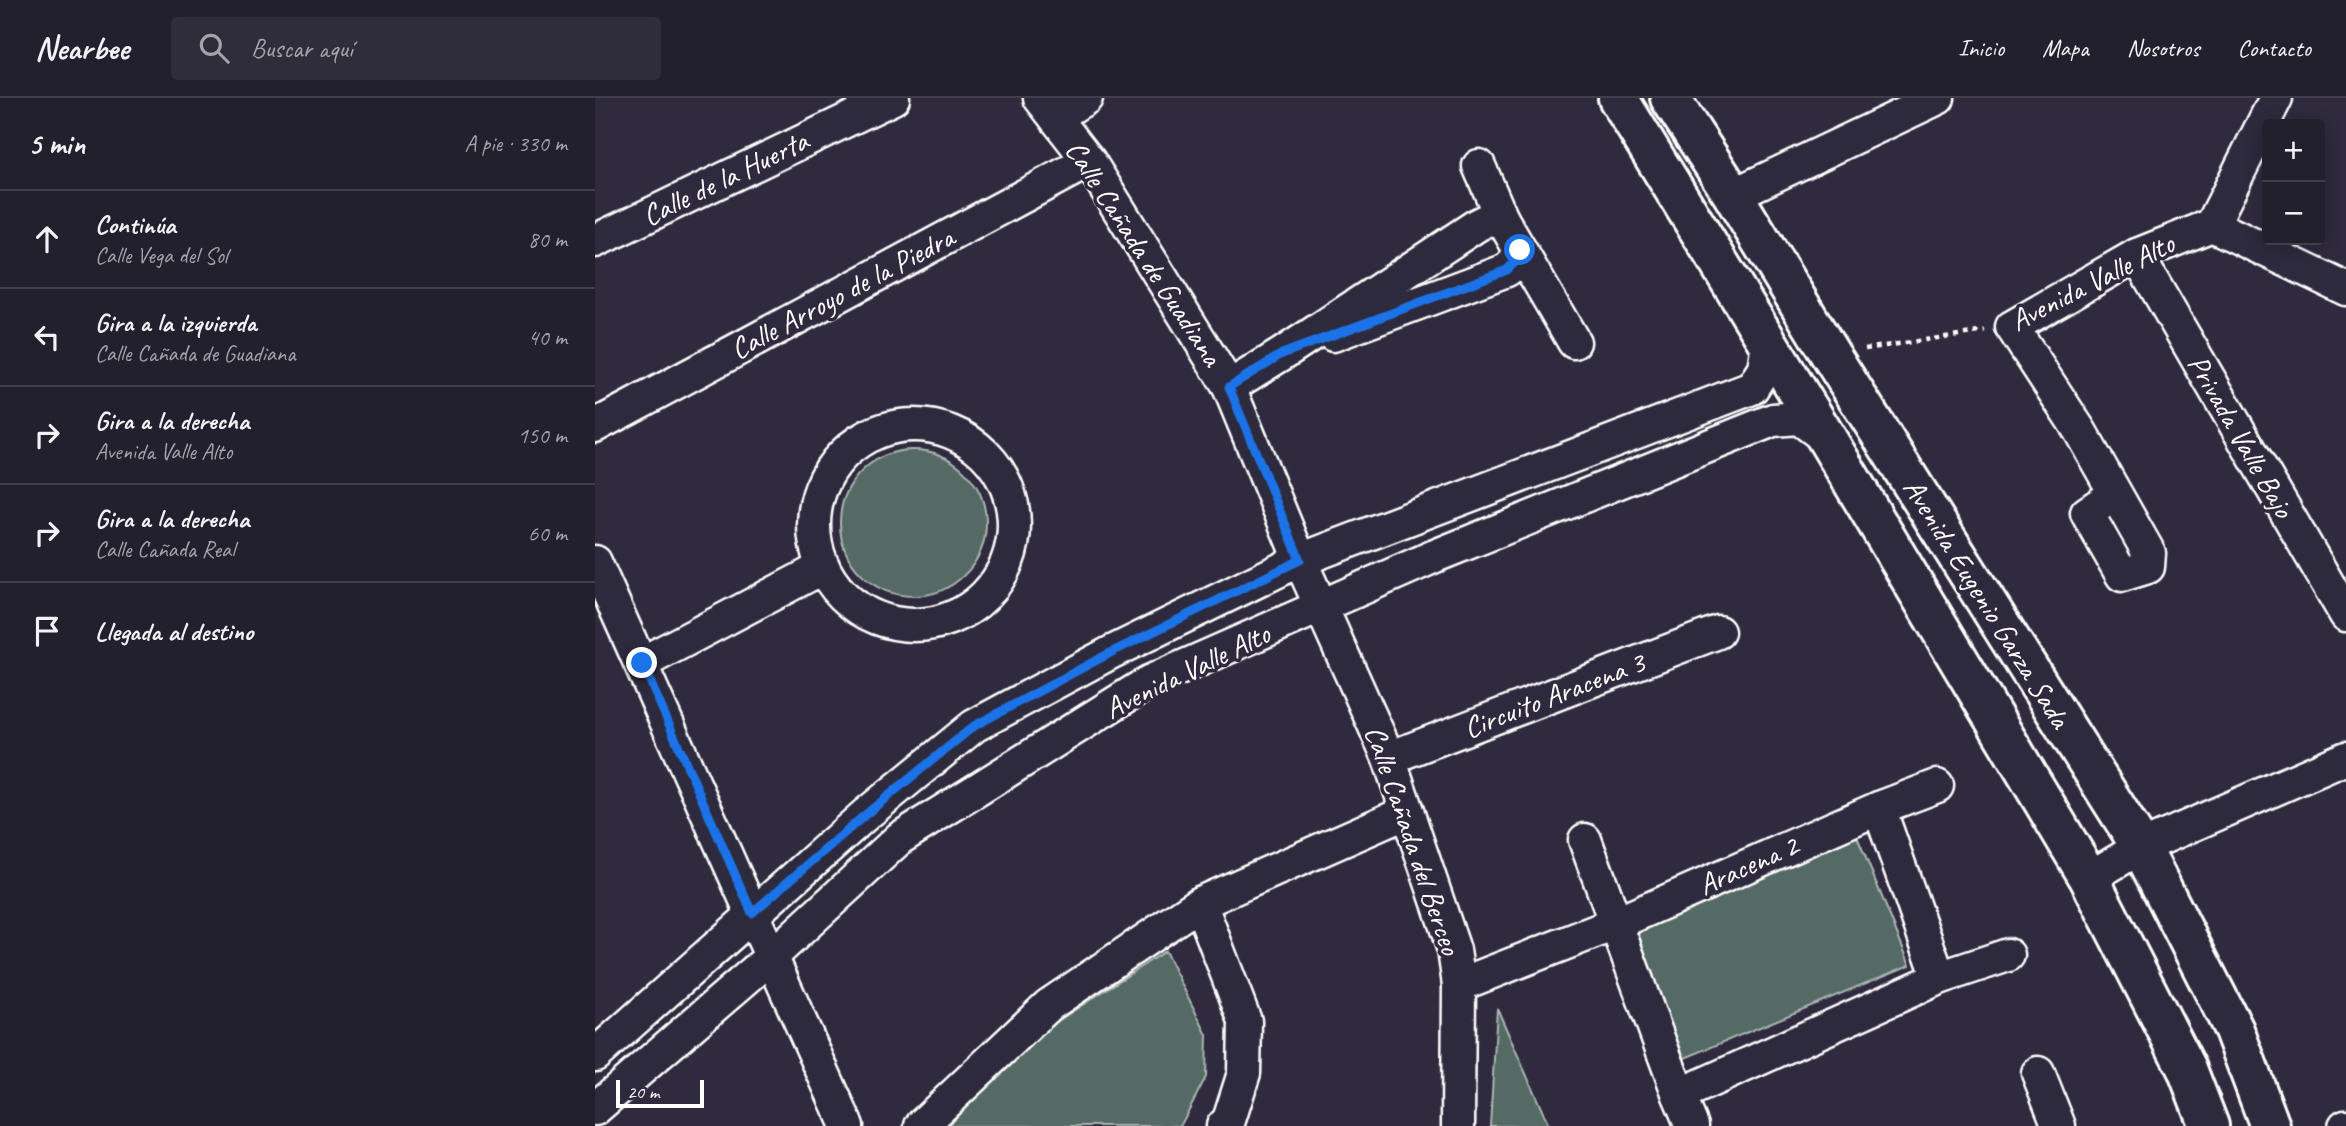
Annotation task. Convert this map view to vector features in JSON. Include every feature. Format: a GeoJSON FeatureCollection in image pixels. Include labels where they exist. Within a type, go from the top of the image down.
{"type":"FeatureCollection","features":[{"type":"Feature","properties":{"kind":"street","name":"Calle de la Huerta"},"geometry":{"type":"LineString","coordinates":[[595,240],[894,98]]}},
{"type":"Feature","properties":{"kind":"street"},"geometry":{"type":"LineString","coordinates":[[1047,107],[1086,98]]}},
{"type":"Feature","properties":{"kind":"street","name":"Avenida Eugenio Garza Sada"},"geometry":{"type":"LineString","coordinates":[[1619,98],[1827,439],[2089,878],[2187,1069],[2209,1126]]}},
{"type":"Feature","properties":{"kind":"street","name":"Avenida Eugenio Garza Sada"},"geometry":{"type":"LineString","coordinates":[[1670,98],[2141,847],[2234,1030],[2270,1126]]}},
{"type":"Feature","properties":{"kind":"street"},"geometry":{"type":"LineString","coordinates":[[1733,195],[1938,98]]}},
{"type":"Feature","properties":{"kind":"street","name":"Avenida Valle Alto"},"geometry":{"type":"LineString","coordinates":[[2012,327],[2137,255],[2212,225],[2276,98]]}},
{"type":"Feature","properties":{"kind":"street","name":"Calle Cañada de Guadiana"},"geometry":{"type":"LineString","coordinates":[[1047,107],[1089,161],[1229,387],[1321,607]]}},
{"type":"Feature","properties":{"kind":"street","name":"Calle Arroyo de la Piedra"},"geometry":{"type":"LineString","coordinates":[[595,426],[1089,161]]}},
{"type":"Feature","properties":{"kind":"street"},"geometry":{"type":"LineString","coordinates":[[1479,166],[1502,219],[1574,342]]}},
{"type":"Feature","properties":{"kind":"street"},"geometry":{"type":"LineString","coordinates":[[1229,387],[1477,225],[1487,220],[1502,219]]}},
{"type":"Feature","properties":{"kind":"street"},"geometry":{"type":"LineString","coordinates":[[2212,225],[2346,289]]}},
{"type":"Feature","properties":{"kind":"street"},"geometry":{"type":"LineString","coordinates":[[1282,354],[1507,270],[1515,262],[1520,250]]}},
{"type":"Feature","properties":{"kind":"street","name":"Privada Valle Bajo"},"geometry":{"type":"LineString","coordinates":[[2137,255],[2346,615]]}},
{"type":"Feature","properties":{"kind":"street"},"geometry":{"type":"LineString","coordinates":[[2012,327],[2080,431],[2115,494]]}},
{"type":"Feature","properties":{"kind":"street","name":"Avenida Valle Alto"},"geometry":{"type":"LineString","coordinates":[[595,1055],[752,913],[865,815],[974,726],[1110,653],[1300,560],[1752,388],[1764,369],[1768,343]]}},
{"type":"Feature","properties":{"kind":"street","name":"Avenida Valle Alto"},"geometry":{"type":"LineString","coordinates":[[597,1112],[900,838],[1149,682],[1435,556],[1773,421],[1799,418],[1827,439]]}},
{"type":"Feature","properties":{"kind":"street"},"geometry":{"type":"LineString","coordinates":[[923,425],[946,430],[968,441],[990,460],[1006,483],[1014,514],[1013,545],[1005,568],[993,589],[979,603],[960,615],[938,623],[912,626],[885,622],[861,611],[838,593],[822,568],[813,535],[816,500],[822,482],[832,466],[856,442],[884,429],[923,425]]}},
{"type":"Feature","properties":{"kind":"street"},"geometry":{"type":"LineString","coordinates":[[2312,560],[2346,578]]}},
{"type":"Feature","properties":{"kind":"street"},"geometry":{"type":"LineString","coordinates":[[595,562],[847,1126]]}},
{"type":"Feature","properties":{"kind":"street"},"geometry":{"type":"LineString","coordinates":[[642,663],[822,568]]}},
{"type":"Feature","properties":{"kind":"street","name":"Calle Cañada del Berceo"},"geometry":{"type":"LineString","coordinates":[[1321,607],[1389,758],[1454,950],[1459,985],[1458,1126]]}},
{"type":"Feature","properties":{"kind":"street","name":"Circuito Aracena 3"},"geometry":{"type":"LineString","coordinates":[[1389,758],[1718,632]]}},
{"type":"Feature","properties":{"kind":"street"},"geometry":{"type":"LineString","coordinates":[[2089,878],[2141,847],[2346,758]]}},
{"type":"Feature","properties":{"kind":"street","name":"Aracena 2"},"geometry":{"type":"LineString","coordinates":[[1459,985],[1617,923],[1879,808],[1937,786]]}},
{"type":"Feature","properties":{"kind":"street"},"geometry":{"type":"LineString","coordinates":[[1879,808],[1939,978]]}},
{"type":"Feature","properties":{"kind":"street"},"geometry":{"type":"LineString","coordinates":[[921,1126],[1049,1005],[1200,903],[1407,812]]}},
{"type":"Feature","properties":{"kind":"street"},"geometry":{"type":"LineString","coordinates":[[1585,840],[1692,1126]]}},
{"type":"Feature","properties":{"kind":"street"},"geometry":{"type":"LineString","coordinates":[[1200,903],[1245,1021],[1244,1073],[1229,1120],[1223,1126]]}},
{"type":"Feature","properties":{"kind":"street"},"geometry":{"type":"LineString","coordinates":[[1679,1095],[1939,978],[2008,954]]}},
{"type":"Feature","properties":{"kind":"street"},"geometry":{"type":"LineString","coordinates":[[2038,1073],[2059,1126]]}},
{"type":"Feature","properties":{"kind":"path","name":"Avenida Valle Alto"},"geometry":{"type":"LineString","coordinates":[[1830,354],[2012,327]]}},
{"type":"Feature","properties":{"kind":"green space"},"geometry":{"type":"Polygon","coordinates":[[[913,450],[941,456],[964,472],[980,495],[986,523],[980,551],[964,574],[941,590],[913,596],[885,590],[862,574],[846,551],[840,523],[846,495],[862,472],[885,456],[913,450]]]}},
{"type":"Feature","properties":{"kind":"green space"},"geometry":{"type":"Polygon","coordinates":[[[1854,829],[1910,965],[1685,1058],[1623,936],[1854,829]]]}},
{"type":"Feature","properties":{"kind":"green space"},"geometry":{"type":"Polygon","coordinates":[[[1165,951],[1207,1035],[1206,1077],[1179,1126],[947,1126],[1041,1032],[1165,951]]]}},
{"type":"Feature","properties":{"kind":"green space"},"geometry":{"type":"Polygon","coordinates":[[[1497,1008],[1549,1126],[1490,1126],[1497,1008]]]}},
{"type":"Feature","properties":{"kind":"route"},"geometry":{"type":"LineString","coordinates":[[642,663],[752,913],[865,815],[974,726],[1110,653],[1300,560],[1229,387],[1282,354],[1507,270],[1515,262],[1520,250]]}}]}
